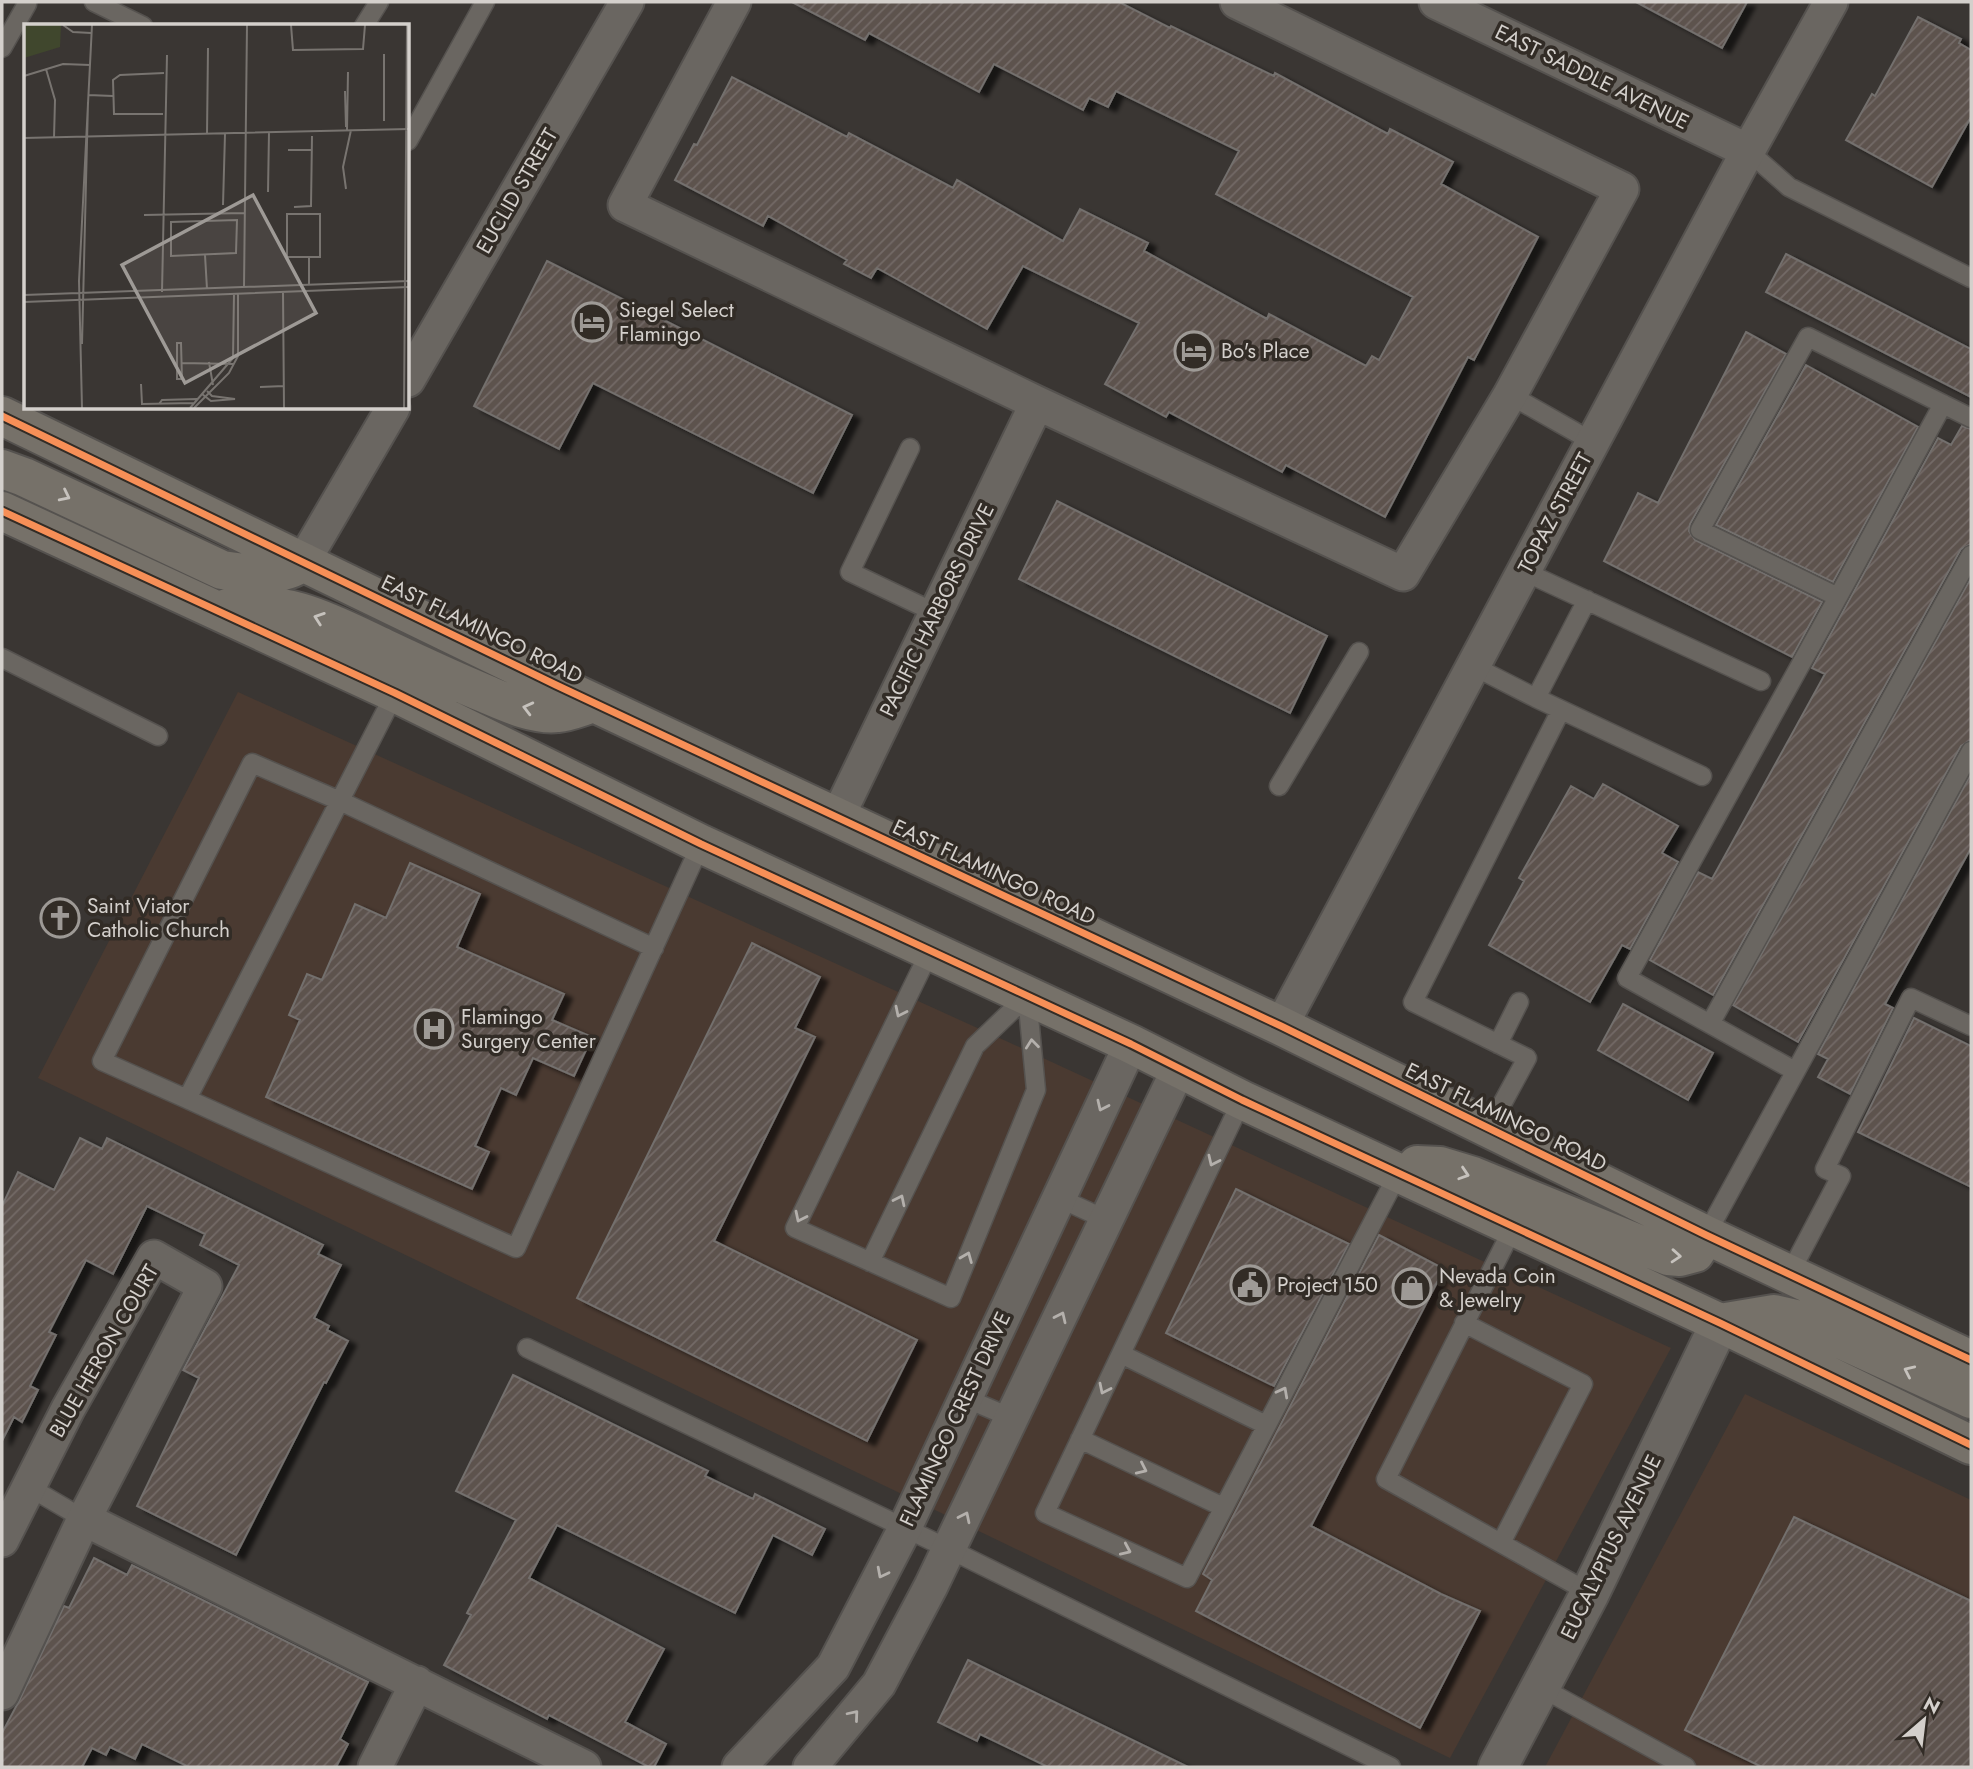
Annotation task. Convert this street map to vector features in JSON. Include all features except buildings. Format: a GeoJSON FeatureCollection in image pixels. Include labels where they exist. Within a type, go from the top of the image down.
{"type":"FeatureCollection","features":[{"type":"Feature","properties":{"kind":"main road","name":"EAST FLAMINGO ROAD"},"geometry":{"type":"LineString","coordinates":[[2,416],[594,703],[1281,1026],[1706,1235],[1971,1359]]}},
{"type":"Feature","properties":{"kind":"main road"},"geometry":{"type":"LineString","coordinates":[[2,469],[222,569],[243,573],[272,573],[293,570],[303,562]]}},
{"type":"Feature","properties":{"kind":"main road"},"geometry":{"type":"LineString","coordinates":[[2,511],[395,693],[701,844],[1720,1323],[1971,1445]]}},
{"type":"Feature","properties":{"kind":"main road"},"geometry":{"type":"LineString","coordinates":[[217,610],[237,606],[267,606],[295,610],[326,619],[455,681],[527,709],[557,713],[594,703]]}},
{"type":"Feature","properties":{"kind":"main road"},"geometry":{"type":"LineString","coordinates":[[1398,1172],[1413,1165],[1440,1166],[1473,1176],[1668,1256],[1688,1256],[1695,1253],[1706,1235]]}},
{"type":"Feature","properties":{"kind":"main road"},"geometry":{"type":"LineString","coordinates":[[1720,1323],[1774,1314],[1796,1319],[1971,1399]]}},
{"type":"Feature","properties":{"kind":"street","name":"EUCLID STREET"},"geometry":{"type":"LineString","coordinates":[[410,377],[627,2]]}},
{"type":"Feature","properties":{"kind":"street"},"geometry":{"type":"LineString","coordinates":[[724,5],[625,205],[1037,403],[1403,574],[1510,395],[1622,189],[1237,2]]}},
{"type":"Feature","properties":{"kind":"street","name":"EAST SADDLE AVENUE"},"geometry":{"type":"LineString","coordinates":[[1436,2],[1748,152]]}},
{"type":"Feature","properties":{"kind":"street","name":"TOPAZ STREET"},"geometry":{"type":"LineString","coordinates":[[1281,1026],[1748,152],[1831,2]]}},
{"type":"Feature","properties":{"kind":"street","name":"PACIFIC HARBORS DRIVE"},"geometry":{"type":"LineString","coordinates":[[837,818],[1037,403]]}},
{"type":"Feature","properties":{"kind":"street"},"geometry":{"type":"LineString","coordinates":[[303,562],[392,410]]}},
{"type":"Feature","properties":{"kind":"street","name":"FLAMINGO CREST DRIVE"},"geometry":{"type":"LineString","coordinates":[[738,1767],[833,1667],[904,1529],[1131,1045]]}},
{"type":"Feature","properties":{"kind":"street"},"geometry":{"type":"LineString","coordinates":[[810,1767],[879,1684],[1013,1418],[1179,1068]]}},
{"type":"Feature","properties":{"kind":"street","name":"BLUE HERON COURT"},"geometry":{"type":"LineString","coordinates":[[2,1541],[68,1409],[154,1257],[205,1286],[84,1520],[2,1693]]}},
{"type":"Feature","properties":{"kind":"street","name":"EUCALYPTUS AVENUE"},"geometry":{"type":"LineString","coordinates":[[1498,1767],[1590,1594],[1720,1323]]}},
{"type":"Feature","properties":{"kind":"street"},"geometry":{"type":"LineString","coordinates":[[84,1520],[584,1767]]}},
{"type":"Feature","properties":{"kind":"street"},"geometry":{"type":"LineString","coordinates":[[375,1767],[417,1683]]}},
{"type":"Feature","properties":{"kind":"lane"},"geometry":{"type":"LineString","coordinates":[[2,48],[26,2]]}},
{"type":"Feature","properties":{"kind":"lane"},"geometry":{"type":"LineString","coordinates":[[94,2],[139,24]]}},
{"type":"Feature","properties":{"kind":"lane"},"geometry":{"type":"LineString","coordinates":[[365,24],[379,2]]}},
{"type":"Feature","properties":{"kind":"lane"},"geometry":{"type":"LineString","coordinates":[[410,137],[485,2]]}},
{"type":"Feature","properties":{"kind":"lane"},"geometry":{"type":"LineString","coordinates":[[1748,152],[1789,187],[1971,278]]}},
{"type":"Feature","properties":{"kind":"lane"},"geometry":{"type":"LineString","coordinates":[[1838,597],[1700,530],[1808,337],[1971,418]]}},
{"type":"Feature","properties":{"kind":"lane"},"geometry":{"type":"LineString","coordinates":[[1510,395],[1593,442]]}},
{"type":"Feature","properties":{"kind":"lane"},"geometry":{"type":"LineString","coordinates":[[1795,1071],[1627,978],[1942,404]]}},
{"type":"Feature","properties":{"kind":"lane"},"geometry":{"type":"LineString","coordinates":[[910,448],[850,572],[936,613]]}},
{"type":"Feature","properties":{"kind":"lane"},"geometry":{"type":"LineString","coordinates":[[1710,1024],[1971,555]]}},
{"type":"Feature","properties":{"kind":"lane"},"geometry":{"type":"LineString","coordinates":[[1523,571],[1760,681]]}},
{"type":"Feature","properties":{"kind":"lane"},"geometry":{"type":"LineString","coordinates":[[1536,698],[1587,600]]}},
{"type":"Feature","properties":{"kind":"lane"},"geometry":{"type":"LineString","coordinates":[[1279,786],[1359,652]]}},
{"type":"Feature","properties":{"kind":"lane"},"geometry":{"type":"LineString","coordinates":[[2,658],[158,736]]}},
{"type":"Feature","properties":{"kind":"lane"},"geometry":{"type":"LineString","coordinates":[[1473,666],[1702,776]]}},
{"type":"Feature","properties":{"kind":"lane"},"geometry":{"type":"LineString","coordinates":[[187,1099],[395,693]]}},
{"type":"Feature","properties":{"kind":"lane"},"geometry":{"type":"LineString","coordinates":[[1489,1128],[1527,1058],[1413,1002],[1561,710]]}},
{"type":"Feature","properties":{"kind":"lane"},"geometry":{"type":"LineString","coordinates":[[1706,1235],[1971,751]]}},
{"type":"Feature","properties":{"kind":"lane"},"geometry":{"type":"LineString","coordinates":[[654,948],[340,801],[251,763],[102,1061],[516,1248],[654,948],[701,844]]}},
{"type":"Feature","properties":{"kind":"lane"},"geometry":{"type":"LineString","coordinates":[[930,951],[795,1228],[951,1298],[1036,1090],[1027,996]]}},
{"type":"Feature","properties":{"kind":"lane"},"geometry":{"type":"LineString","coordinates":[[870,1262],[975,1046],[1027,996]]}},
{"type":"Feature","properties":{"kind":"lane"},"geometry":{"type":"LineString","coordinates":[[1790,1273],[1841,1176],[1825,1168],[1911,998],[1971,1026]]}},
{"type":"Feature","properties":{"kind":"lane"},"geometry":{"type":"LineString","coordinates":[[1498,1044],[1519,1002]]}},
{"type":"Feature","properties":{"kind":"lane"},"geometry":{"type":"LineString","coordinates":[[1242,1100],[1045,1513],[1187,1578],[1398,1172]]}},
{"type":"Feature","properties":{"kind":"lane"},"geometry":{"type":"LineString","coordinates":[[1059,1198],[1107,1220]]}},
{"type":"Feature","properties":{"kind":"lane"},"geometry":{"type":"LineString","coordinates":[[1514,1226],[1386,1479],[1590,1594]]}},
{"type":"Feature","properties":{"kind":"lane"},"geometry":{"type":"LineString","coordinates":[[1464,1322],[1583,1384],[1501,1544]]}},
{"type":"Feature","properties":{"kind":"lane"},"geometry":{"type":"LineString","coordinates":[[527,1348],[949,1549],[1391,1767]]}},
{"type":"Feature","properties":{"kind":"lane"},"geometry":{"type":"LineString","coordinates":[[1121,1354],[1266,1425]]}},
{"type":"Feature","properties":{"kind":"lane"},"geometry":{"type":"LineString","coordinates":[[965,1398],[1013,1418]]}},
{"type":"Feature","properties":{"kind":"lane"},"geometry":{"type":"LineString","coordinates":[[1080,1439],[1223,1507]]}},
{"type":"Feature","properties":{"kind":"lane"},"geometry":{"type":"LineString","coordinates":[[29,1487],[84,1520]]}},
{"type":"Feature","properties":{"kind":"lane"},"geometry":{"type":"LineString","coordinates":[[1540,1687],[1686,1767]]}},
{"type":"Feature","properties":{"kind":"shaded area"},"geometry":{"type":"Polygon","coordinates":[[[238,692],[1006,1041],[1671,1348],[1450,1758],[38,1078],[238,692]]]}},
{"type":"Feature","properties":{"kind":"shaded area"},"geometry":{"type":"Polygon","coordinates":[[[1745,1394],[1971,1500],[1971,1767],[1545,1767],[1745,1394]]]}},
{"type":"Feature","properties":{"kind":"cycle path"},"geometry":{"type":"LineString","coordinates":[[2,416],[556,685],[1281,1026],[1706,1235],[1971,1360]]}},
{"type":"Feature","properties":{"kind":"cycle path"},"geometry":{"type":"LineString","coordinates":[[2,511],[395,693],[701,844],[1131,1044],[1242,1100],[1720,1323],[1971,1445]]}},
{"type":"Feature","properties":{"kind":"place","name":"Siegel Select Flamingo"},"geometry":{"type":"Point","coordinates":[592,322]}},
{"type":"Feature","properties":{"kind":"place","name":"Bo's Place"},"geometry":{"type":"Point","coordinates":[1194,351]}},
{"type":"Feature","properties":{"kind":"place","name":"Saint Viator Catholic Church"},"geometry":{"type":"Point","coordinates":[60,918]}},
{"type":"Feature","properties":{"kind":"place","name":"Flamingo Surgery Center"},"geometry":{"type":"Point","coordinates":[434,1029]}},
{"type":"Feature","properties":{"kind":"place","name":"Project 150"},"geometry":{"type":"Point","coordinates":[1250,1285]}},
{"type":"Feature","properties":{"kind":"place","name":"Nevada Coin & Jewelry"},"geometry":{"type":"Point","coordinates":[1412,1288]}}]}
